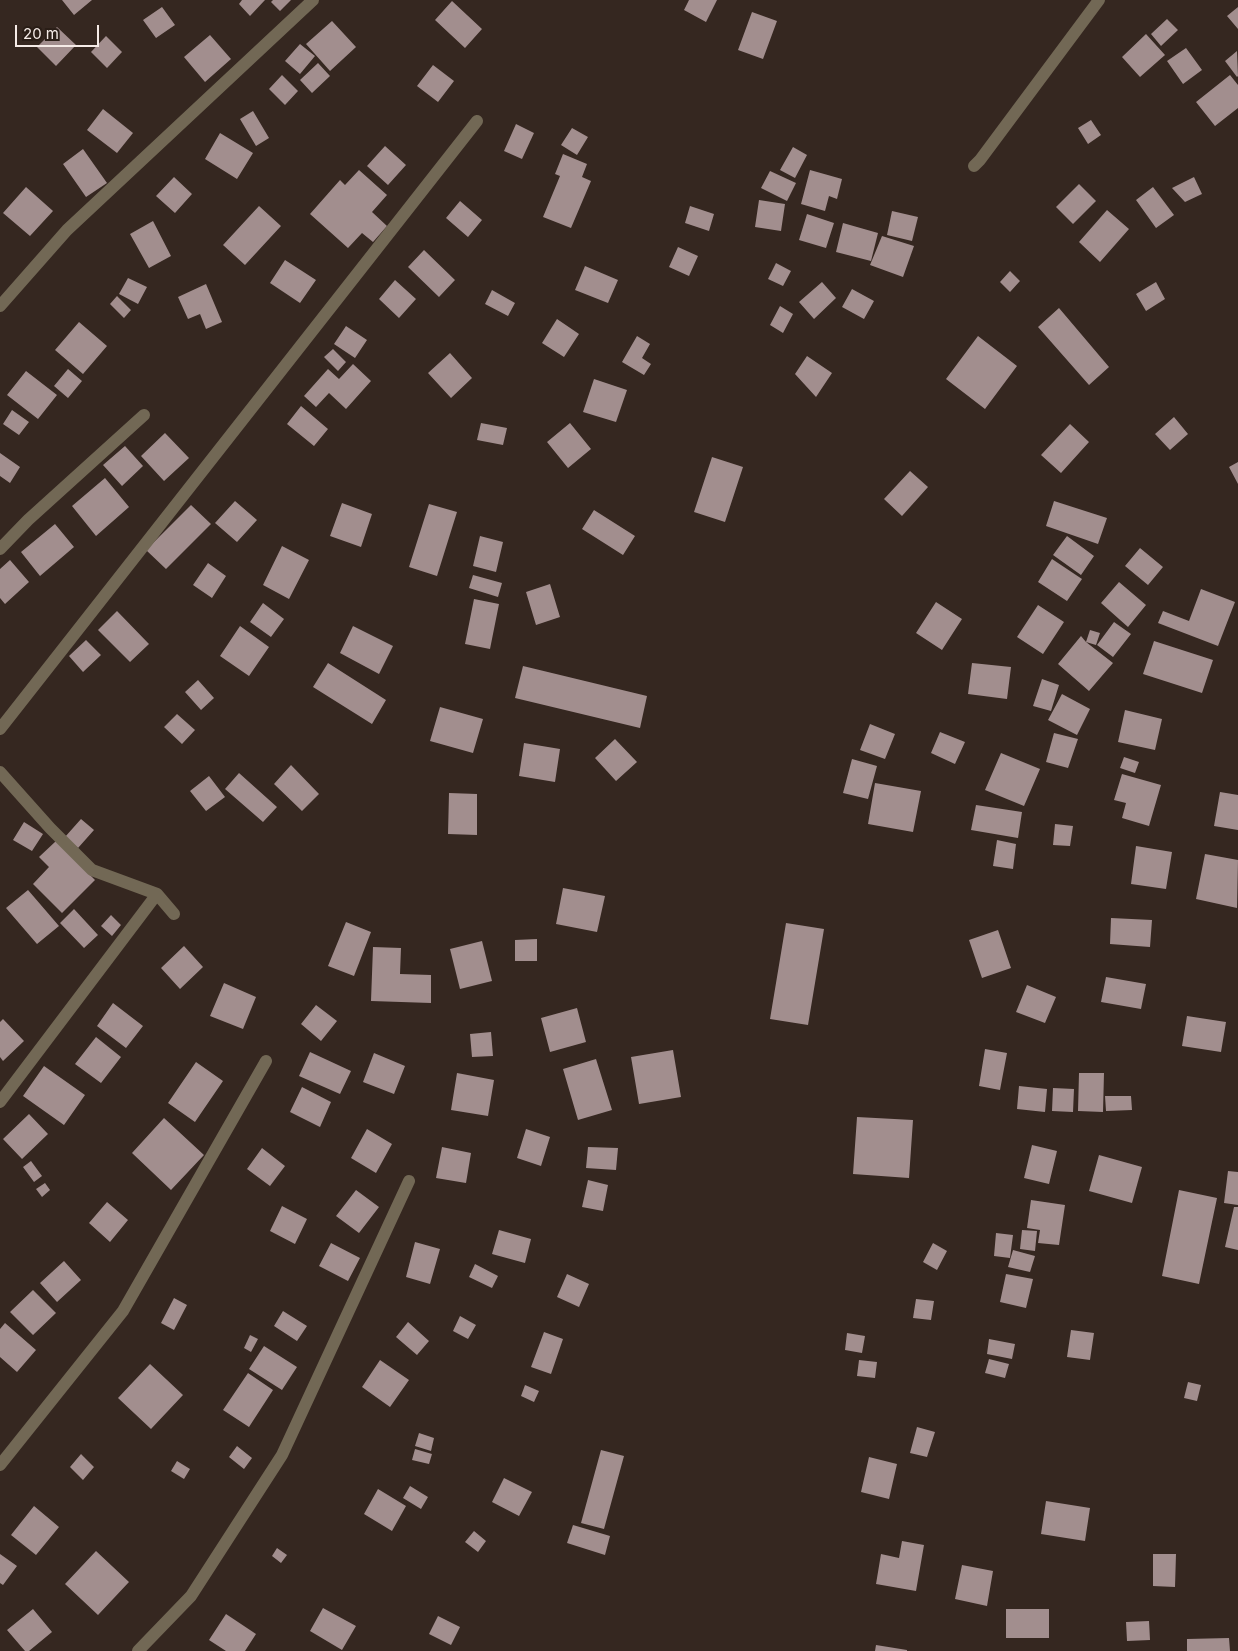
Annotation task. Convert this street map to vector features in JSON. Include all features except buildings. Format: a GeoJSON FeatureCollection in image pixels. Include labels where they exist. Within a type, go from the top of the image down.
{"type":"FeatureCollection","features":[{"type":"Feature","properties":{"kind":"street"},"geometry":{"type":"LineString","coordinates":[[0,306],[67,230],[313,0]]}},
{"type":"Feature","properties":{"kind":"street"},"geometry":{"type":"LineString","coordinates":[[974,166],[1099,0]]}},
{"type":"Feature","properties":{"kind":"street"},"geometry":{"type":"LineString","coordinates":[[0,729],[477,121]]}},
{"type":"Feature","properties":{"kind":"street"},"geometry":{"type":"LineString","coordinates":[[0,549],[28,520],[144,414]]}},
{"type":"Feature","properties":{"kind":"street"},"geometry":{"type":"LineString","coordinates":[[0,772],[50,828],[92,870],[157,894],[174,914]]}},
{"type":"Feature","properties":{"kind":"street"},"geometry":{"type":"LineString","coordinates":[[0,1102],[157,894]]}},
{"type":"Feature","properties":{"kind":"street"},"geometry":{"type":"LineString","coordinates":[[0,1465],[123,1311],[266,1061]]}},
{"type":"Feature","properties":{"kind":"street"},"geometry":{"type":"LineString","coordinates":[[138,1651],[191,1596],[282,1454],[409,1181]]}}]}
